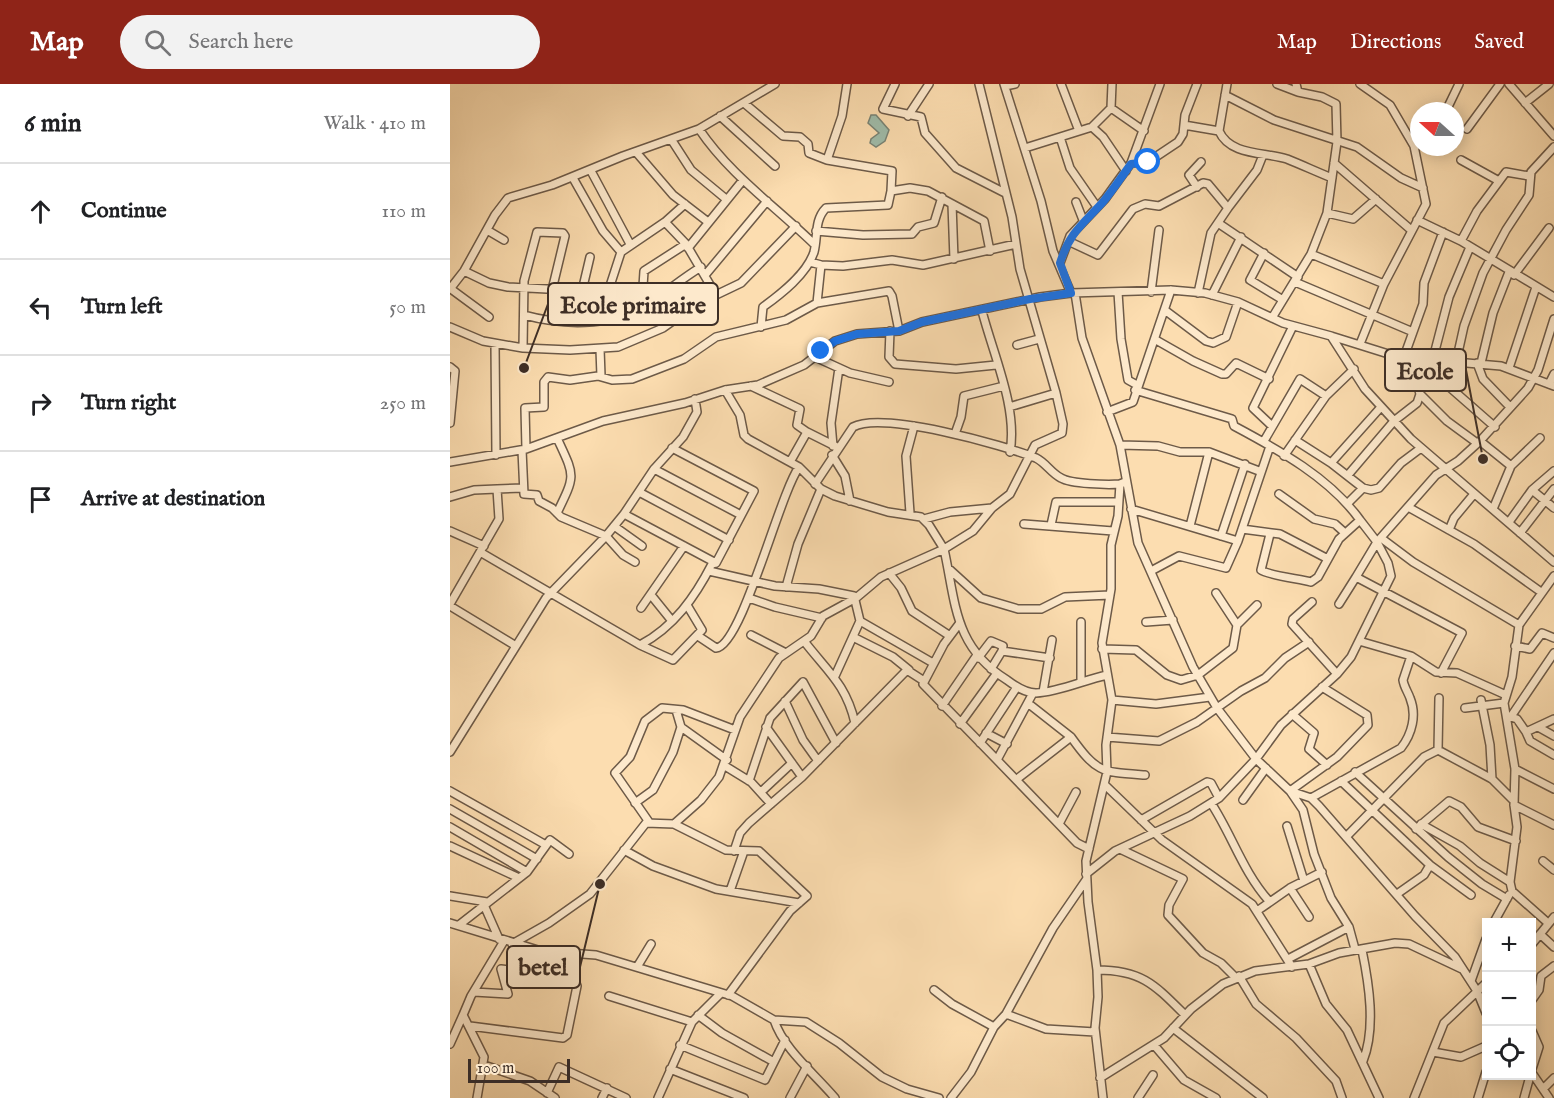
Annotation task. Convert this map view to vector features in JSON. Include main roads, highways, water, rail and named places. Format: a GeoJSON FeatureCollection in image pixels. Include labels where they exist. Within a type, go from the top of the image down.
{"type":"FeatureCollection","features":[{"type":"Feature","properties":{"kind":"place","name":"Ecole primaire"},"geometry":{"type":"Point","coordinates":[524,368]}},
{"type":"Feature","properties":{"kind":"place","name":"Ecole"},"geometry":{"type":"Point","coordinates":[1483,459]}},
{"type":"Feature","properties":{"kind":"place","name":"betel"},"geometry":{"type":"Point","coordinates":[600,884]}}]}
